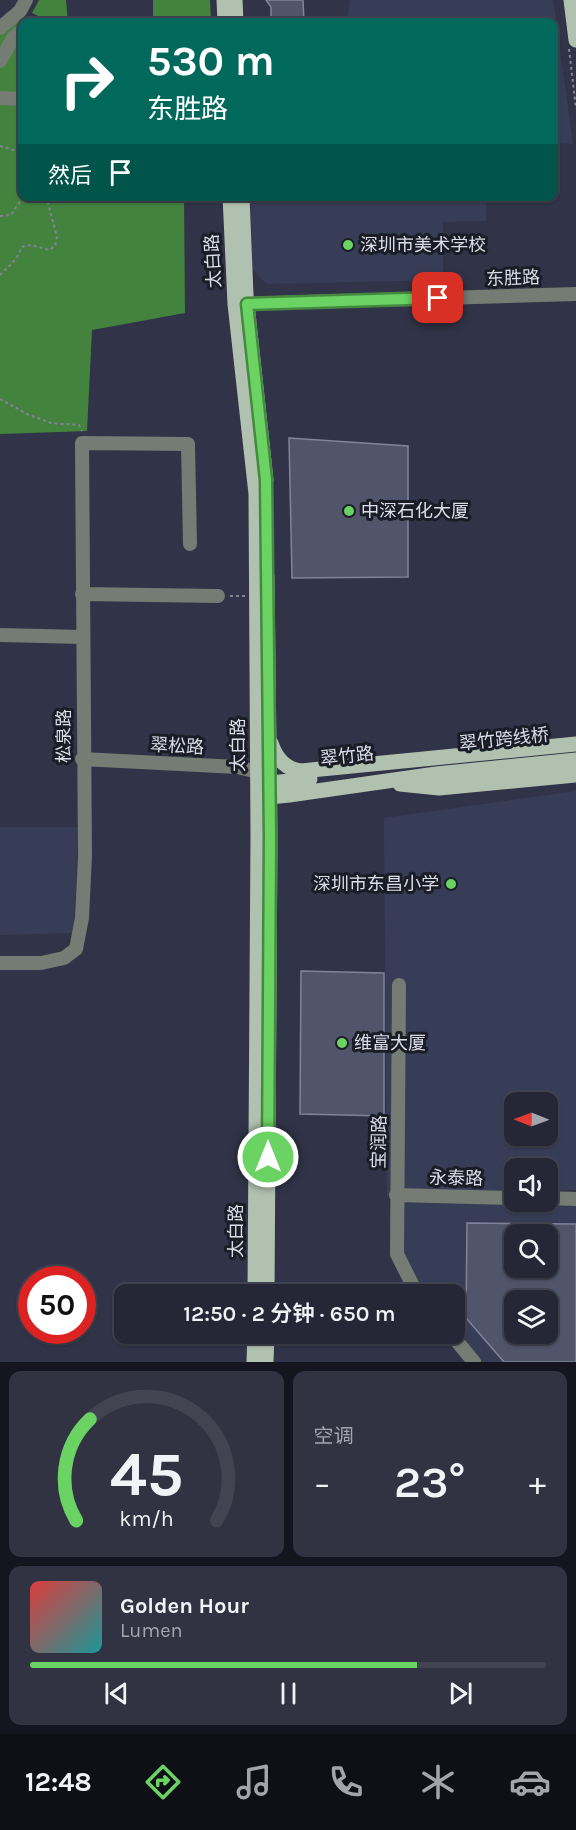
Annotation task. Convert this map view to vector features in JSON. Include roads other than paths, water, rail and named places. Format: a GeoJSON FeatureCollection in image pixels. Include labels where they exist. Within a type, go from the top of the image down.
{"type":"FeatureCollection","features":[{"type":"Feature","properties":{"kind":"main road"},"geometry":{"type":"LineString","coordinates":[[224,0],[225,18]]}},
{"type":"Feature","properties":{"kind":"main road"},"geometry":{"type":"LineString","coordinates":[[235,0],[236,18]]}},
{"type":"Feature","properties":{"kind":"main road"},"geometry":{"type":"LineString","coordinates":[[571,0],[572,43]]}},
{"type":"Feature","properties":{"kind":"main road","name":"太白路"},"geometry":{"type":"LineString","coordinates":[[231,201],[255,464],[257,596],[265,783],[267,1284]]}},
{"type":"Feature","properties":{"kind":"main road","name":"太白路"},"geometry":{"type":"LineString","coordinates":[[242,201],[241,304],[265,470],[269,735],[265,783],[255,1284]]}},
{"type":"Feature","properties":{"kind":"main road","name":"翠竹路"},"geometry":{"type":"LineString","coordinates":[[269,735],[275,754],[294,770],[411,759],[436,770]]}},
{"type":"Feature","properties":{"kind":"main road"},"geometry":{"type":"LineString","coordinates":[[411,759],[576,744]]}},
{"type":"Feature","properties":{"kind":"main road","name":"翠竹跨线桥"},"geometry":{"type":"LineString","coordinates":[[436,770],[576,752]]}},
{"type":"Feature","properties":{"kind":"main road","name":"翠竹跨线桥"},"geometry":{"type":"LineString","coordinates":[[436,770],[576,760]]}},
{"type":"Feature","properties":{"kind":"main road","name":"翠竹路"},"geometry":{"type":"LineString","coordinates":[[265,783],[436,770]]}},
{"type":"Feature","properties":{"kind":"main road","name":"翠竹路"},"geometry":{"type":"LineString","coordinates":[[265,783],[386,782],[436,770]]}},
{"type":"Feature","properties":{"kind":"main road"},"geometry":{"type":"LineString","coordinates":[[386,782],[439,788],[576,775]]}},
{"type":"Feature","properties":{"kind":"main road"},"geometry":{"type":"LineString","coordinates":[[254,1362],[255,1344]]}},
{"type":"Feature","properties":{"kind":"main road"},"geometry":{"type":"LineString","coordinates":[[266,1362],[267,1344]]}},
{"type":"Feature","properties":{"kind":"street"},"geometry":{"type":"LineString","coordinates":[[0,28],[20,11],[26,0]]}},
{"type":"Feature","properties":{"kind":"street"},"geometry":{"type":"LineString","coordinates":[[0,61],[18,34]]}},
{"type":"Feature","properties":{"kind":"street"},"geometry":{"type":"LineString","coordinates":[[0,98],[18,99]]}},
{"type":"Feature","properties":{"kind":"street","name":"东胜路"},"geometry":{"type":"LineString","coordinates":[[241,304],[576,294]]}},
{"type":"Feature","properties":{"kind":"street","name":"松泉路"},"geometry":{"type":"LineString","coordinates":[[0,963],[41,963],[64,958],[76,948],[82,918],[85,856],[82,759],[82,443],[188,444],[190,544]]}},
{"type":"Feature","properties":{"kind":"street"},"geometry":{"type":"LineString","coordinates":[[82,594],[218,596]]}},
{"type":"Feature","properties":{"kind":"street"},"geometry":{"type":"LineString","coordinates":[[0,635],[82,637]]}},
{"type":"Feature","properties":{"kind":"street","name":"翠松路"},"geometry":{"type":"LineString","coordinates":[[82,759],[237,767],[265,783]]}},
{"type":"Feature","properties":{"kind":"street","name":"宝润路"},"geometry":{"type":"LineString","coordinates":[[399,985],[397,1254],[412,1284]]}},
{"type":"Feature","properties":{"kind":"street","name":"永泰路"},"geometry":{"type":"LineString","coordinates":[[396,1195],[504,1197]]}},
{"type":"Feature","properties":{"kind":"street"},"geometry":{"type":"LineString","coordinates":[[558,1198],[576,1199]]}},
{"type":"Feature","properties":{"kind":"street"},"geometry":{"type":"LineString","coordinates":[[459,1344],[474,1362]]}},
{"type":"Feature","properties":{"kind":"place","name":"深圳市美术学校"},"geometry":{"type":"Point","coordinates":[348,245]}},
{"type":"Feature","properties":{"kind":"place","name":"中深石化大厦"},"geometry":{"type":"Point","coordinates":[349,511]}},
{"type":"Feature","properties":{"kind":"place","name":"深圳市东昌小学"},"geometry":{"type":"Point","coordinates":[451,884]}},
{"type":"Feature","properties":{"kind":"place","name":"维富大厦"},"geometry":{"type":"Point","coordinates":[342,1043]}}]}
